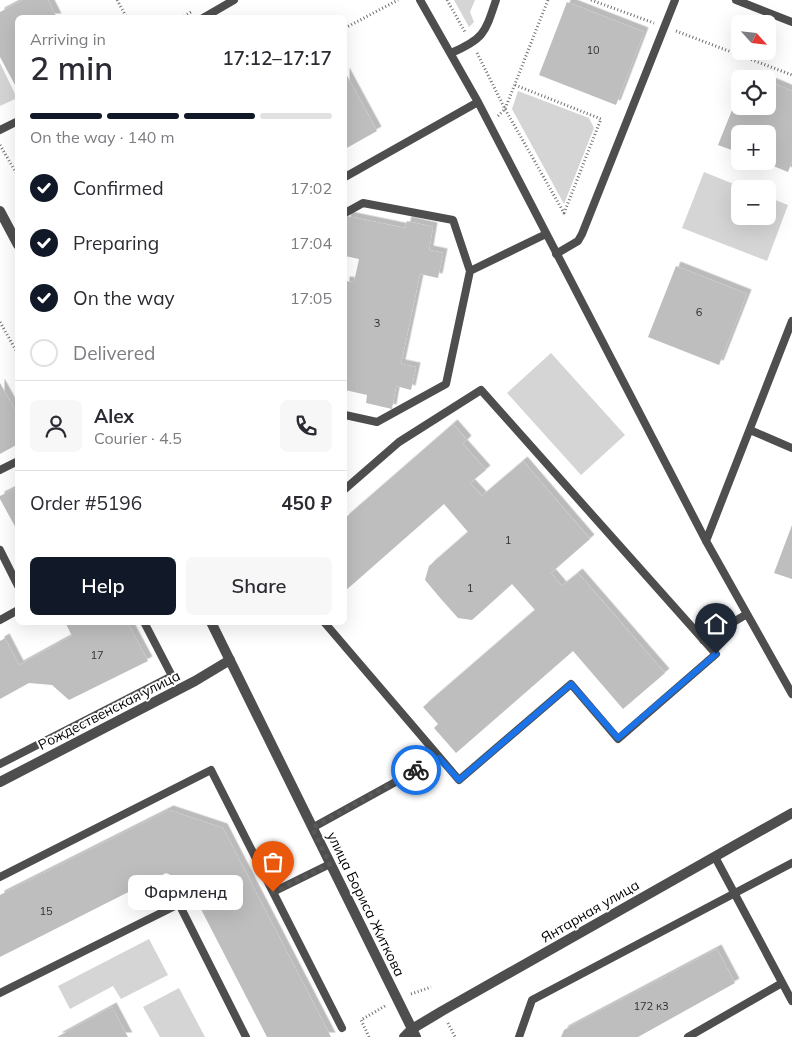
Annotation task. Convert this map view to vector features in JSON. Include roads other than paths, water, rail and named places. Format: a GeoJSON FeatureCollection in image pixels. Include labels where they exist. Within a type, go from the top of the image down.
{"type":"FeatureCollection","features":[{"type":"Feature","properties":{"kind":"street"},"geometry":{"type":"LineString","coordinates":[[0,211],[15,239]]}},
{"type":"Feature","properties":{"kind":"street","name":"улица Бориса Житкова"},"geometry":{"type":"LineString","coordinates":[[212,625],[414,1033]]}},
{"type":"Feature","properties":{"kind":"street","name":"Рождественская улица"},"geometry":{"type":"LineString","coordinates":[[0,782],[195,681],[230,660]]}},
{"type":"Feature","properties":{"kind":"street","name":"Янтарная улица"},"geometry":{"type":"LineString","coordinates":[[404,1037],[414,1033],[442,1011],[792,813]]}},
{"type":"Feature","properties":{"kind":"lane"},"geometry":{"type":"LineString","coordinates":[[208,15],[234,0]]}},
{"type":"Feature","properties":{"kind":"lane"},"geometry":{"type":"LineString","coordinates":[[420,0],[478,102],[488,126],[706,541],[747,614],[790,684],[792,694]]}},
{"type":"Feature","properties":{"kind":"lane"},"geometry":{"type":"LineString","coordinates":[[451,53],[472,44],[486,29],[496,0]]}},
{"type":"Feature","properties":{"kind":"lane"},"geometry":{"type":"LineString","coordinates":[[556,254],[578,241],[582,234],[676,0]]}},
{"type":"Feature","properties":{"kind":"lane"},"geometry":{"type":"LineString","coordinates":[[736,0],[792,22]]}},
{"type":"Feature","properties":{"kind":"lane"},"geometry":{"type":"LineString","coordinates":[[347,176],[478,102]]}},
{"type":"Feature","properties":{"kind":"lane"},"geometry":{"type":"LineString","coordinates":[[0,130],[15,122]]}},
{"type":"Feature","properties":{"kind":"lane"},"geometry":{"type":"LineString","coordinates":[[347,212],[363,202],[453,220],[470,271],[446,384],[377,422],[347,415]]}},
{"type":"Feature","properties":{"kind":"lane"},"geometry":{"type":"LineString","coordinates":[[470,271],[546,234]]}},
{"type":"Feature","properties":{"kind":"lane"},"geometry":{"type":"LineString","coordinates":[[706,541],[792,321]]}},
{"type":"Feature","properties":{"kind":"lane"},"geometry":{"type":"LineString","coordinates":[[327,625],[459,780],[571,684],[618,738],[716,654],[481,390],[399,442],[347,487]]}},
{"type":"Feature","properties":{"kind":"lane"},"geometry":{"type":"LineString","coordinates":[[750,430],[792,448]]}},
{"type":"Feature","properties":{"kind":"lane"},"geometry":{"type":"LineString","coordinates":[[0,470],[15,462]]}},
{"type":"Feature","properties":{"kind":"lane"},"geometry":{"type":"LineString","coordinates":[[0,550],[15,580]]}},
{"type":"Feature","properties":{"kind":"lane"},"geometry":{"type":"LineString","coordinates":[[0,620],[15,612]]}},
{"type":"Feature","properties":{"kind":"lane"},"geometry":{"type":"LineString","coordinates":[[703,640],[747,614]]}},
{"type":"Feature","properties":{"kind":"lane"},"geometry":{"type":"LineString","coordinates":[[0,764],[172,676],[146,625]]}},
{"type":"Feature","properties":{"kind":"lane"},"geometry":{"type":"LineString","coordinates":[[312,828],[439,758]]}},
{"type":"Feature","properties":{"kind":"lane"},"geometry":{"type":"LineString","coordinates":[[0,877],[211,770],[342,1028]]}},
{"type":"Feature","properties":{"kind":"lane"},"geometry":{"type":"LineString","coordinates":[[715,858],[792,1001]]}},
{"type":"Feature","properties":{"kind":"lane"},"geometry":{"type":"LineString","coordinates":[[519,1037],[532,1000],[792,863]]}},
{"type":"Feature","properties":{"kind":"lane"},"geometry":{"type":"LineString","coordinates":[[273,892],[330,864]]}},
{"type":"Feature","properties":{"kind":"lane"},"geometry":{"type":"LineString","coordinates":[[0,993],[179,904],[246,1037]]}},
{"type":"Feature","properties":{"kind":"lane"},"geometry":{"type":"LineString","coordinates":[[688,1037],[782,983]]}},
{"type":"Feature","properties":{"kind":"place","name":"Фармленд"},"geometry":{"type":"Point","coordinates":[273,892]}}]}
